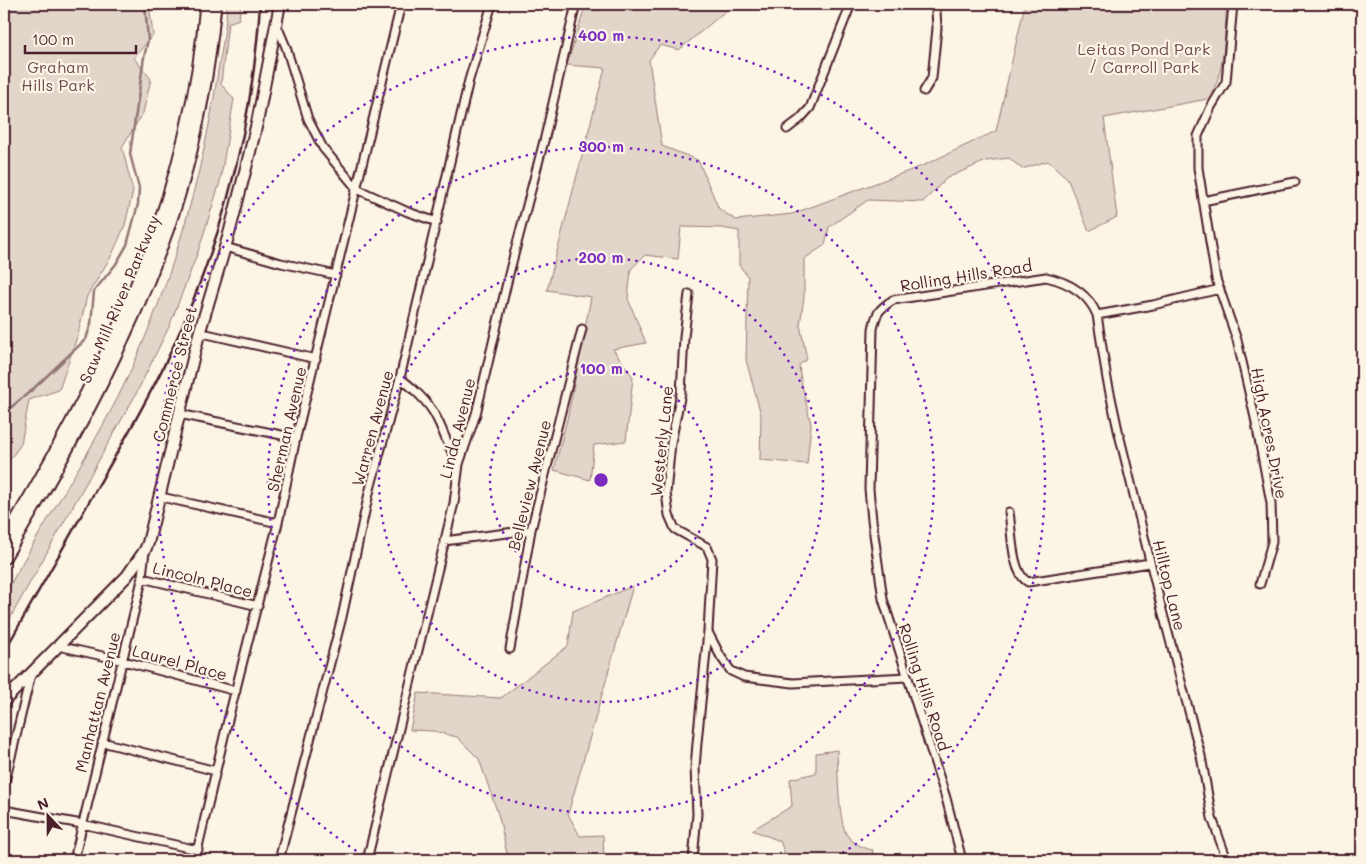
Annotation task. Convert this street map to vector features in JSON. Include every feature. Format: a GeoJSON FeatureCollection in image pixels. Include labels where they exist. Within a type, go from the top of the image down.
{"type":"FeatureCollection","features":[{"type":"Feature","properties":{"kind":"highway","name":"Saw Mill River Parkway"},"geometry":{"type":"LineString","coordinates":[[4,542],[48,467],[89,389],[152,247],[175,177],[190,118],[199,65],[206,4]]}},
{"type":"Feature","properties":{"kind":"highway","name":"Saw Mill River Parkway"},"geometry":{"type":"LineString","coordinates":[[4,558],[55,471],[93,399],[128,326],[160,251],[181,187],[196,128],[206,81],[215,4]]}},
{"type":"Feature","properties":{"kind":"main road","name":"Commerce Street"},"geometry":{"type":"LineString","coordinates":[[4,701],[127,576],[146,550],[161,497],[199,334],[225,246],[257,123],[280,4]]}},
{"type":"Feature","properties":{"kind":"street","name":"Sherman Avenue"},"geometry":{"type":"LineString","coordinates":[[195,860],[278,523],[296,438],[401,4]]}},
{"type":"Feature","properties":{"kind":"street","name":"Warren Avenue"},"geometry":{"type":"LineString","coordinates":[[279,860],[342,617],[369,492],[400,378],[469,80],[492,4]]}},
{"type":"Feature","properties":{"kind":"street","name":"Linda Avenue"},"geometry":{"type":"LineString","coordinates":[[367,860],[454,503],[459,464],[476,414],[576,4]]}},
{"type":"Feature","properties":{"kind":"street"},"geometry":{"type":"LineString","coordinates":[[787,129],[810,108],[851,4]]}},
{"type":"Feature","properties":{"kind":"street"},"geometry":{"type":"LineString","coordinates":[[924,91],[932,78],[938,28],[934,4]]}},
{"type":"Feature","properties":{"kind":"street"},"geometry":{"type":"LineString","coordinates":[[1097,315],[1152,305],[1220,289],[1216,279],[1198,168],[1198,136],[1211,107],[1226,82],[1232,4]]}},
{"type":"Feature","properties":{"kind":"street"},"geometry":{"type":"LineString","coordinates":[[276,23],[286,47],[308,119],[323,148],[357,189],[408,212],[437,222]]}},
{"type":"Feature","properties":{"kind":"street"},"geometry":{"type":"LineString","coordinates":[[1203,201],[1295,182]]}},
{"type":"Feature","properties":{"kind":"street"},"geometry":{"type":"LineString","coordinates":[[225,246],[281,263],[336,275]]}},
{"type":"Feature","properties":{"kind":"street","name":"Rolling Hills Road"},"geometry":{"type":"LineString","coordinates":[[962,860],[946,798],[883,599],[869,489],[873,329],[876,315],[883,306],[893,300],[1046,277],[1062,280],[1072,286],[1093,305],[1097,315]]}},
{"type":"Feature","properties":{"kind":"street","name":"High Acres Drive"},"geometry":{"type":"LineString","coordinates":[[1220,289],[1237,340],[1255,418],[1271,503],[1272,542],[1260,584]]}},
{"type":"Feature","properties":{"kind":"street","name":"Westerly Lane"},"geometry":{"type":"LineString","coordinates":[[688,294],[681,393],[671,443],[666,493],[669,515],[675,529],[707,547],[711,554],[708,632],[696,760],[697,814],[693,860]]}},
{"type":"Feature","properties":{"kind":"street","name":"Hilltop Lane"},"geometry":{"type":"LineString","coordinates":[[1097,315],[1108,387],[1150,563],[1201,756],[1212,818],[1227,860]]}},
{"type":"Feature","properties":{"kind":"street","name":"Belleview Avenue"},"geometry":{"type":"LineString","coordinates":[[510,649],[531,530],[582,329]]}},
{"type":"Feature","properties":{"kind":"street"},"geometry":{"type":"LineString","coordinates":[[199,334],[207,334],[316,359]]}},
{"type":"Feature","properties":{"kind":"street"},"geometry":{"type":"LineString","coordinates":[[400,378],[408,383],[434,413],[450,452],[459,464]]}},
{"type":"Feature","properties":{"kind":"street"},"geometry":{"type":"LineString","coordinates":[[180,414],[296,438]]}},
{"type":"Feature","properties":{"kind":"street"},"geometry":{"type":"LineString","coordinates":[[161,497],[278,523]]}},
{"type":"Feature","properties":{"kind":"street"},"geometry":{"type":"LineString","coordinates":[[1010,512],[1016,564],[1020,575],[1028,582],[1150,563]]}},
{"type":"Feature","properties":{"kind":"street"},"geometry":{"type":"LineString","coordinates":[[444,541],[531,530]]}},
{"type":"Feature","properties":{"kind":"street","name":"Manhattan Avenue"},"geometry":{"type":"LineString","coordinates":[[74,860],[142,578],[146,550]]}},
{"type":"Feature","properties":{"kind":"street","name":"Lincoln Place"},"geometry":{"type":"LineString","coordinates":[[142,578],[258,606]]}},
{"type":"Feature","properties":{"kind":"street","name":"Westerly Lane"},"geometry":{"type":"LineString","coordinates":[[708,632],[721,657],[731,671],[744,677],[793,683],[907,677]]}},
{"type":"Feature","properties":{"kind":"street","name":"Laurel Place"},"geometry":{"type":"LineString","coordinates":[[58,646],[236,691]]}},
{"type":"Feature","properties":{"kind":"street"},"geometry":{"type":"LineString","coordinates":[[4,786],[31,673]]}},
{"type":"Feature","properties":{"kind":"street"},"geometry":{"type":"LineString","coordinates":[[102,742],[216,771]]}},
{"type":"Feature","properties":{"kind":"street"},"geometry":{"type":"LineString","coordinates":[[4,810],[82,824],[198,850]]}},
{"type":"Feature","properties":{"kind":"green space","name":"Graham Hills Park"},"geometry":{"type":"Polygon","coordinates":[[[4,4],[149,4],[153,35],[134,58],[151,79],[143,113],[122,147],[133,191],[125,225],[112,255],[87,296],[78,334],[59,390],[29,400],[21,444],[4,468],[4,4]]]}},
{"type":"Feature","properties":{"kind":"green space"},"geometry":{"type":"Polygon","coordinates":[[[227,4],[241,4],[239,19],[228,23],[221,84],[234,99],[220,182],[198,252],[169,327],[136,394],[4,629],[4,596],[117,399],[135,361],[167,281],[203,154],[226,21],[227,4]]]}},
{"type":"Feature","properties":{"kind":"green space","name":"Leitas Pond Park / Carroll Park"},"geometry":{"type":"Polygon","coordinates":[[[619,4],[734,4],[679,50],[660,45],[649,60],[662,146],[698,160],[719,209],[736,220],[792,214],[922,166],[996,131],[1025,4],[1227,4],[1221,66],[1214,89],[1208,99],[1104,118],[1117,217],[1089,231],[1067,178],[1048,161],[1022,169],[1009,158],[986,161],[947,178],[923,202],[868,200],[829,227],[825,245],[804,259],[804,297],[800,325],[807,359],[799,365],[811,424],[807,464],[760,460],[761,415],[746,360],[748,277],[739,265],[739,231],[722,228],[681,227],[678,259],[645,255],[631,269],[628,299],[646,343],[613,349],[633,377],[626,441],[594,445],[590,480],[554,470],[568,415],[591,297],[547,290],[605,68],[567,65],[584,10],[617,9],[619,4]]]}},
{"type":"Feature","properties":{"kind":"green space"},"geometry":{"type":"Polygon","coordinates":[[[633,586],[568,814],[580,836],[603,835],[604,860],[519,860],[507,854],[499,817],[479,759],[457,737],[433,731],[410,730],[418,693],[501,698],[568,646],[573,611],[633,586]]]}},
{"type":"Feature","properties":{"kind":"green space"},"geometry":{"type":"Polygon","coordinates":[[[837,750],[840,807],[844,828],[852,841],[873,850],[872,860],[787,860],[780,841],[752,830],[792,806],[790,779],[816,773],[816,753],[837,750]]]}},
{"type":"Feature","properties":{"kind":"waterway"},"geometry":{"type":"LineString","coordinates":[[4,413],[32,390],[86,339],[91,324],[94,291],[116,264],[127,245],[138,204],[139,188],[130,154],[148,40],[145,4]]}},
{"type":"Feature","properties":{"kind":"railway"},"geometry":{"type":"LineString","coordinates":[[4,652],[144,405],[190,308],[220,224],[232,181],[250,93],[260,4]]}}]}
